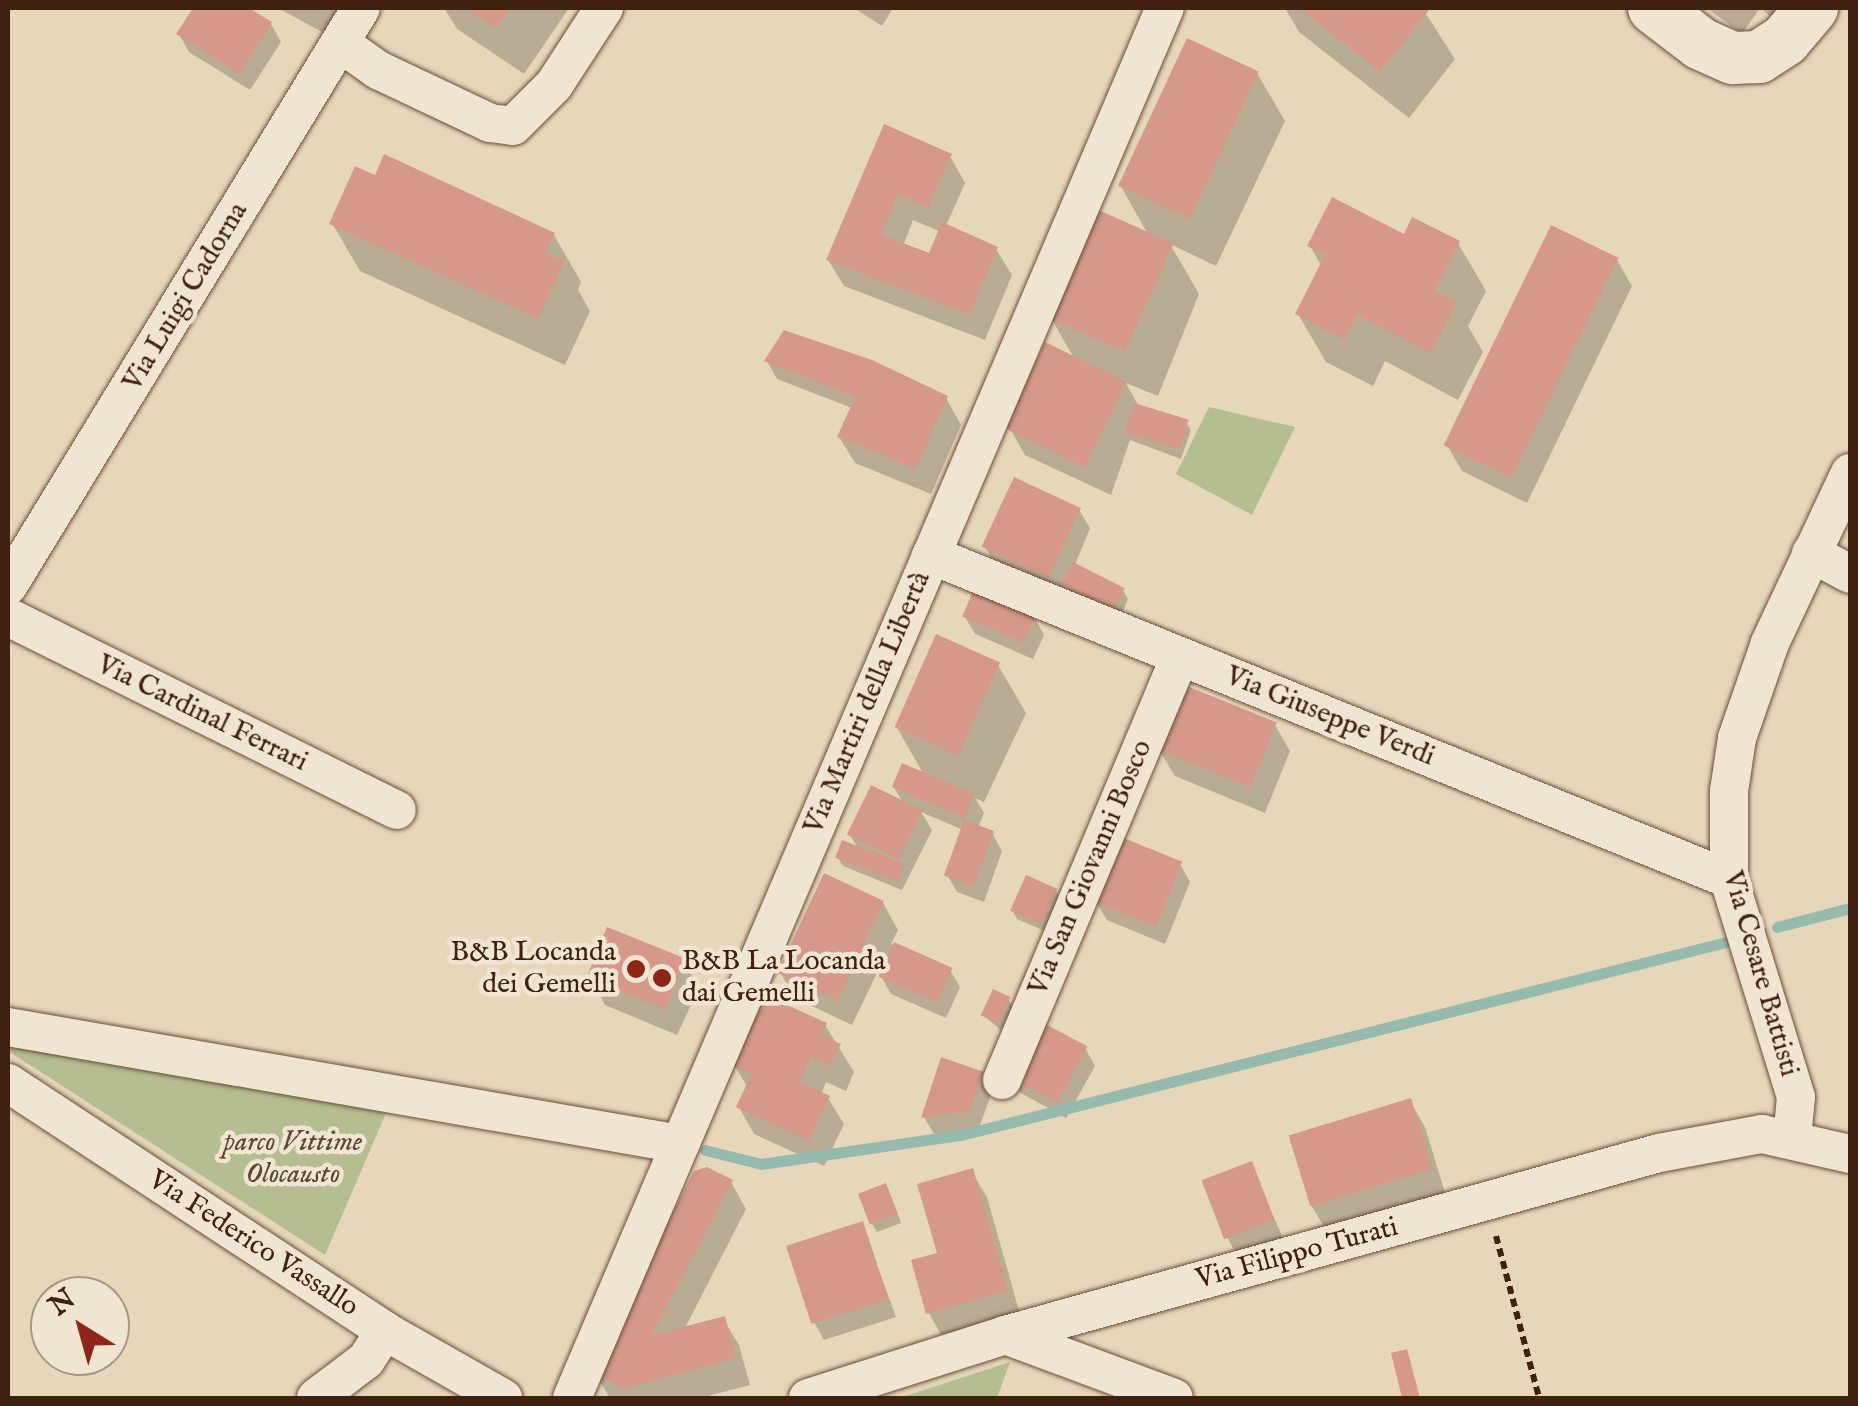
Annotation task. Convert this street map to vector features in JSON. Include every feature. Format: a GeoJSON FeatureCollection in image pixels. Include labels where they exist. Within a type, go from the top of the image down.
{"type":"FeatureCollection","features":[{"type":"Feature","properties":{"kind":"street","name":"Via Luigi Cadorna"},"geometry":{"type":"LineString","coordinates":[[8,586],[361,8]]}},
{"type":"Feature","properties":{"kind":"street"},"geometry":{"type":"LineString","coordinates":[[340,43],[378,70],[490,123],[513,126],[554,85],[604,8]]}},
{"type":"Feature","properties":{"kind":"street"},"geometry":{"type":"LineString","coordinates":[[1654,8],[1701,44],[1733,58],[1760,58],[1786,40],[1812,8]]}},
{"type":"Feature","properties":{"kind":"street","name":"Via Martiri della Libertà"},"geometry":{"type":"LineString","coordinates":[[572,1398],[1163,10]]}},
{"type":"Feature","properties":{"kind":"street","name":"Via Cesare Battisti"},"geometry":{"type":"LineString","coordinates":[[1792,1139],[1796,1097],[1729,878],[1725,843],[1737,738],[1770,643],[1850,474]]}},
{"type":"Feature","properties":{"kind":"street"},"geometry":{"type":"LineString","coordinates":[[1811,554],[1850,574]]}},
{"type":"Feature","properties":{"kind":"street","name":"Via Giuseppe Verdi"},"geometry":{"type":"LineString","coordinates":[[931,555],[1729,878]]}},
{"type":"Feature","properties":{"kind":"street","name":"Via Cardinal Ferrari"},"geometry":{"type":"LineString","coordinates":[[8,617],[397,810]]}},
{"type":"Feature","properties":{"kind":"street","name":"Via San Giovanni Bosco"},"geometry":{"type":"LineString","coordinates":[[1002,1080],[1180,656]]}},
{"type":"Feature","properties":{"kind":"street"},"geometry":{"type":"LineString","coordinates":[[8,1027],[680,1144]]}},
{"type":"Feature","properties":{"kind":"street","name":"Via Federico Vassallo"},"geometry":{"type":"LineString","coordinates":[[8,1084],[385,1331],[503,1398]]}},
{"type":"Feature","properties":{"kind":"street","name":"Via Filippo Turati"},"geometry":{"type":"LineString","coordinates":[[808,1398],[1005,1334],[1658,1153],[1762,1134],[1850,1154]]}},
{"type":"Feature","properties":{"kind":"street"},"geometry":{"type":"LineString","coordinates":[[316,1398],[366,1360],[385,1331]]}},
{"type":"Feature","properties":{"kind":"street"},"geometry":{"type":"LineString","coordinates":[[1005,1334],[1174,1398]]}},
{"type":"Feature","properties":{"kind":"path"},"geometry":{"type":"LineString","coordinates":[[1487,1201],[1539,1398]]}},
{"type":"Feature","properties":{"kind":"green space"},"geometry":{"type":"Polygon","coordinates":[[[1209,407],[1295,427],[1252,515],[1176,474],[1209,407]]]}},
{"type":"Feature","properties":{"kind":"green space","name":"parco Vittime Olocausto"},"geometry":{"type":"Polygon","coordinates":[[[8,1043],[386,1113],[325,1255],[8,1051],[8,1043]]]}},
{"type":"Feature","properties":{"kind":"green space"},"geometry":{"type":"Polygon","coordinates":[[[1010,1362],[997,1398],[899,1398],[1010,1362]]]}},
{"type":"Feature","properties":{"kind":"building"},"geometry":{"type":"Polygon","coordinates":[[[193,8],[249,8],[272,22],[240,74],[176,34],[193,8]]]}},
{"type":"Feature","properties":{"kind":"building"},"geometry":{"type":"Polygon","coordinates":[[[465,8],[510,8],[496,28],[465,8]]]}},
{"type":"Feature","properties":{"kind":"building"},"geometry":{"type":"Polygon","coordinates":[[[1299,8],[1426,8],[1429,10],[1380,72],[1299,8]]]}},
{"type":"Feature","properties":{"kind":"building"},"geometry":{"type":"Polygon","coordinates":[[[1187,38],[1259,71],[1190,219],[1118,186],[1187,38]]]}},
{"type":"Feature","properties":{"kind":"building"},"geometry":{"type":"Polygon","coordinates":[[[884,124],[952,154],[928,208],[898,194],[882,235],[929,253],[942,222],[998,247],[970,315],[826,260],[884,124]]]}},
{"type":"Feature","properties":{"kind":"building"},"geometry":{"type":"Polygon","coordinates":[[[384,154],[555,233],[546,253],[565,261],[538,319],[329,224],[355,166],[375,175],[384,154]]]}},
{"type":"Feature","properties":{"kind":"building"},"geometry":{"type":"Polygon","coordinates":[[[1332,197],[1404,234],[1412,217],[1460,241],[1435,291],[1457,302],[1431,353],[1357,315],[1345,340],[1295,314],[1325,255],[1307,246],[1332,197]]]}},
{"type":"Feature","properties":{"kind":"building"},"geometry":{"type":"Polygon","coordinates":[[[1094,208],[1173,243],[1125,352],[1046,317],[1094,208]]]}},
{"type":"Feature","properties":{"kind":"building"},"geometry":{"type":"Polygon","coordinates":[[[1551,225],[1618,258],[1511,478],[1444,445],[1551,225]]]}},
{"type":"Feature","properties":{"kind":"building"},"geometry":{"type":"Polygon","coordinates":[[[784,330],[872,360],[948,396],[916,469],[837,437],[855,397],[764,361],[784,330]]]}},
{"type":"Feature","properties":{"kind":"building"},"geometry":{"type":"Polygon","coordinates":[[[1045,342],[1127,382],[1085,467],[1003,427],[1045,342]]]}},
{"type":"Feature","properties":{"kind":"building"},"geometry":{"type":"Polygon","coordinates":[[[1134,403],[1189,420],[1179,449],[1125,433],[1134,403]]]}},
{"type":"Feature","properties":{"kind":"building"},"geometry":{"type":"Polygon","coordinates":[[[1014,477],[1081,508],[1049,578],[981,547],[1014,477]]]}},
{"type":"Feature","properties":{"kind":"building"},"geometry":{"type":"Polygon","coordinates":[[[1073,562],[1125,588],[1113,611],[1062,584],[1073,562]]]}},
{"type":"Feature","properties":{"kind":"building"},"geometry":{"type":"Polygon","coordinates":[[[974,589],[1036,615],[1024,643],[962,617],[974,589]]]}},
{"type":"Feature","properties":{"kind":"building"},"geometry":{"type":"Polygon","coordinates":[[[936,634],[1000,662],[958,756],[895,727],[936,634]]]}},
{"type":"Feature","properties":{"kind":"building"},"geometry":{"type":"Polygon","coordinates":[[[1184,685],[1277,722],[1250,787],[1158,750],[1184,685]]]}},
{"type":"Feature","properties":{"kind":"building"},"geometry":{"type":"Polygon","coordinates":[[[902,763],[975,794],[965,818],[892,787],[902,763]]]}},
{"type":"Feature","properties":{"kind":"building"},"geometry":{"type":"Polygon","coordinates":[[[871,785],[923,810],[899,860],[847,834],[871,785]]]}},
{"type":"Feature","properties":{"kind":"building"},"geometry":{"type":"Polygon","coordinates":[[[964,820],[994,831],[974,886],[944,875],[964,820]]]}},
{"type":"Feature","properties":{"kind":"building"},"geometry":{"type":"Polygon","coordinates":[[[1121,837],[1182,862],[1156,927],[1095,902],[1121,837]]]}},
{"type":"Feature","properties":{"kind":"building"},"geometry":{"type":"Polygon","coordinates":[[[842,840],[905,864],[898,882],[835,858],[842,840]]]}},
{"type":"Feature","properties":{"kind":"building"},"geometry":{"type":"Polygon","coordinates":[[[824,873],[884,901],[837,1001],[778,973],[824,873]]]}},
{"type":"Feature","properties":{"kind":"building"},"geometry":{"type":"Polygon","coordinates":[[[1026,875],[1057,889],[1041,924],[1010,911],[1026,875]]]}},
{"type":"Feature","properties":{"kind":"building","name":"B&B Locanda dei Gemelli"},"geometry":{"type":"Polygon","coordinates":[[[607,927],[686,959],[665,1010],[586,978],[607,927]]]}},
{"type":"Feature","properties":{"kind":"building"},"geometry":{"type":"Polygon","coordinates":[[[894,942],[952,968],[937,1003],[879,977],[894,942]]]}},
{"type":"Feature","properties":{"kind":"building"},"geometry":{"type":"Polygon","coordinates":[[[993,989],[1010,997],[998,1023],[981,1015],[993,989]]]}},
{"type":"Feature","properties":{"kind":"building"},"geometry":{"type":"Polygon","coordinates":[[[765,995],[827,1023],[821,1035],[841,1044],[830,1066],[811,1057],[800,1082],[830,1096],[809,1141],[736,1107],[751,1075],[732,1066],[765,995]]]}},
{"type":"Feature","properties":{"kind":"building"},"geometry":{"type":"Polygon","coordinates":[[[1036,1019],[1087,1046],[1057,1103],[1006,1076],[1036,1019]]]}},
{"type":"Feature","properties":{"kind":"building"},"geometry":{"type":"Polygon","coordinates":[[[941,1057],[984,1072],[970,1111],[921,1118],[941,1057]]]}},
{"type":"Feature","properties":{"kind":"building"},"geometry":{"type":"Polygon","coordinates":[[[1411,1098],[1433,1169],[1310,1206],[1289,1135],[1411,1098]]]}},
{"type":"Feature","properties":{"kind":"building"},"geometry":{"type":"Polygon","coordinates":[[[1252,1161],[1275,1220],[1224,1239],[1202,1180],[1252,1161]]]}},
{"type":"Feature","properties":{"kind":"building"},"geometry":{"type":"Polygon","coordinates":[[[707,1167],[733,1180],[652,1335],[725,1316],[736,1358],[624,1389],[591,1372],[694,1171],[707,1167]]]}},
{"type":"Feature","properties":{"kind":"building"},"geometry":{"type":"Polygon","coordinates":[[[973,1168],[1008,1291],[926,1314],[911,1260],[937,1253],[917,1184],[973,1168]]]}},
{"type":"Feature","properties":{"kind":"building"},"geometry":{"type":"Polygon","coordinates":[[[886,1183],[898,1214],[870,1225],[858,1194],[886,1183]]]}},
{"type":"Feature","properties":{"kind":"building"},"geometry":{"type":"Polygon","coordinates":[[[863,1221],[888,1299],[811,1324],[786,1246],[863,1221]]]}},
{"type":"Feature","properties":{"kind":"building"},"geometry":{"type":"Polygon","coordinates":[[[1407,1349],[1420,1398],[1402,1398],[1391,1353],[1407,1349]]]}},
{"type":"Feature","properties":{"kind":"waterway"},"geometry":{"type":"LineString","coordinates":[[1777,927],[1850,908]]}},
{"type":"Feature","properties":{"kind":"waterway"},"geometry":{"type":"LineString","coordinates":[[705,1150],[761,1164],[961,1135],[1726,942]]}},
{"type":"Feature","properties":{"kind":"place","name":"B&B Locanda dei Gemelli"},"geometry":{"type":"Point","coordinates":[636,969]}},
{"type":"Feature","properties":{"kind":"place","name":"B&B La Locanda dai Gemelli"},"geometry":{"type":"Point","coordinates":[662,978]}}]}
